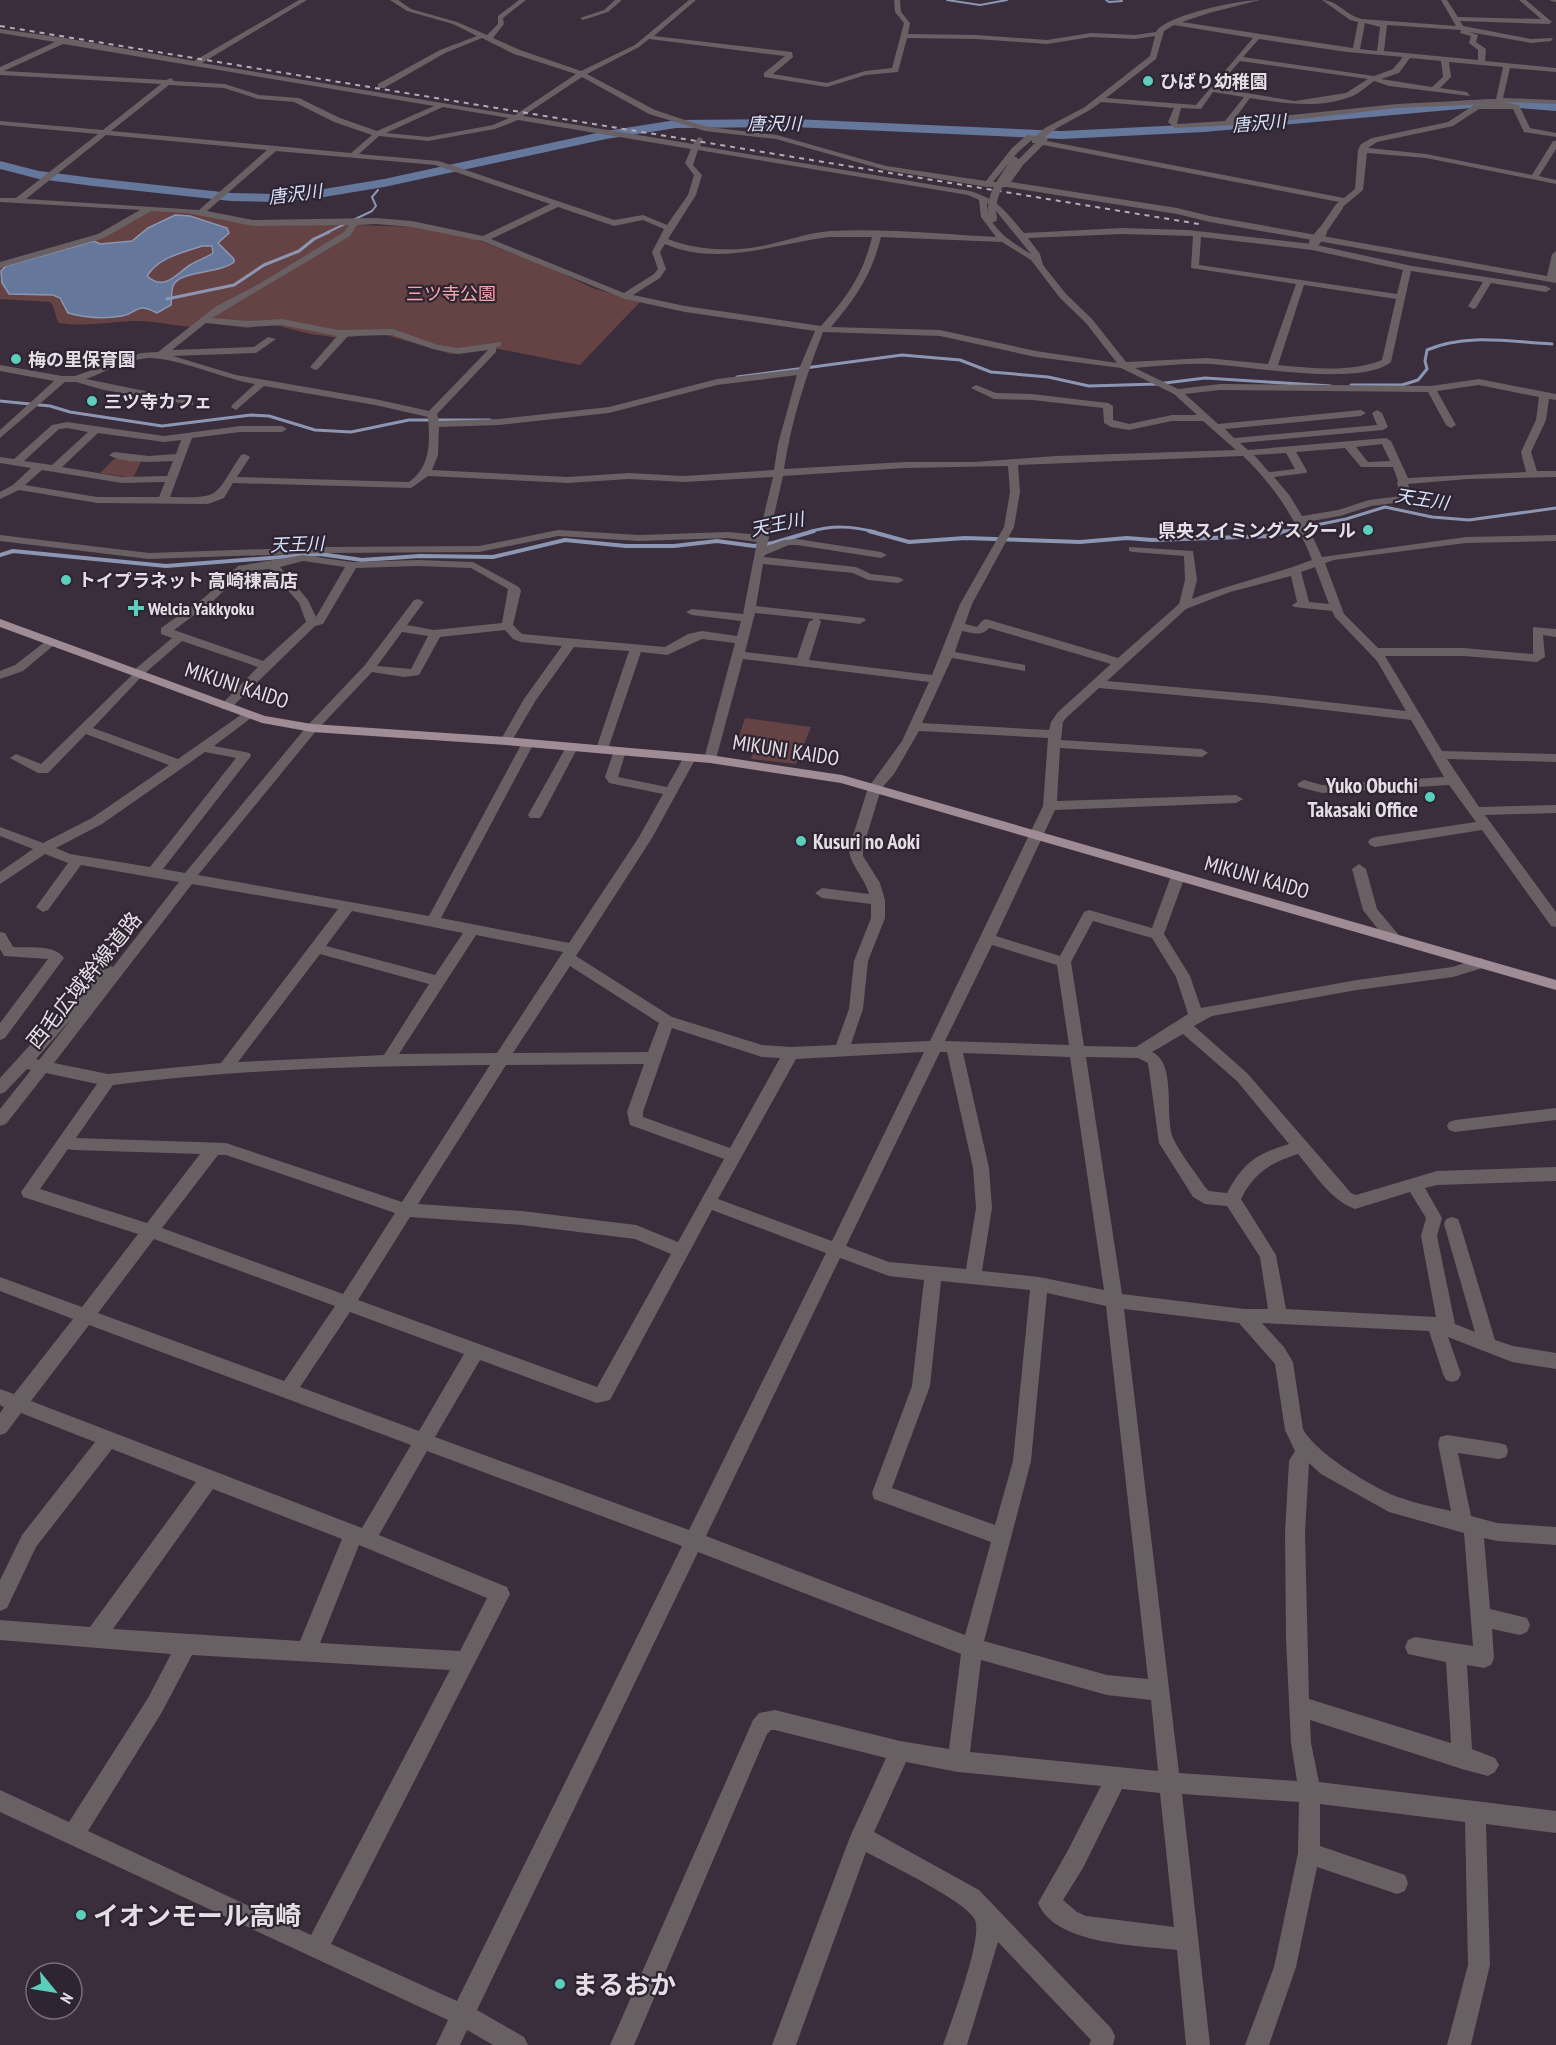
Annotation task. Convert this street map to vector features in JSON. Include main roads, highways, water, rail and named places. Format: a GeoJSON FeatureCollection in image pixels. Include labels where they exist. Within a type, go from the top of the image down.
{"type":"FeatureCollection","features":[{"type":"Feature","properties":{"kind":"main road","name":"MIKUNI KAIDO"},"geometry":{"type":"LineString","coordinates":[[0,623],[249,715],[312,728],[602,749],[710,759],[801,771],[874,788],[1556,985]]}},
{"type":"Feature","properties":{"kind":"water"},"geometry":{"type":"Polygon","coordinates":[[[175,215],[190,216],[227,228],[229,233],[218,243],[234,259],[234,262],[219,269],[183,277],[172,288],[171,305],[157,313],[140,308],[127,315],[115,317],[95,318],[68,313],[60,298],[53,295],[9,294],[2,283],[1,271],[6,266],[94,241],[100,244],[132,241],[148,228],[175,215]],[[202,246],[172,256],[158,264],[147,276],[159,282],[170,280],[190,265],[213,253],[212,246],[202,246]]]}},
{"type":"Feature","properties":{"kind":"waterway"},"geometry":{"type":"LineString","coordinates":[[947,0],[980,5],[1007,0]]}},
{"type":"Feature","properties":{"kind":"waterway"},"geometry":{"type":"LineString","coordinates":[[1106,0],[1109,2],[1122,1]]}},
{"type":"Feature","properties":{"kind":"waterway","name":"唐沢川"},"geometry":{"type":"LineString","coordinates":[[0,165],[39,175],[93,182],[231,197],[273,198],[324,193],[384,183],[606,135],[676,124],[793,123],[1062,135],[1204,128],[1472,104],[1507,103],[1556,107]]}},
{"type":"Feature","properties":{"kind":"waterway"},"geometry":{"type":"LineString","coordinates":[[326,233],[372,211],[376,206],[372,197],[378,190]]}},
{"type":"Feature","properties":{"kind":"waterway"},"geometry":{"type":"LineString","coordinates":[[167,299],[234,285],[264,265],[299,251],[314,239],[329,232]]}},
{"type":"Feature","properties":{"kind":"waterway"},"geometry":{"type":"LineString","coordinates":[[1351,385],[1402,385],[1418,380],[1427,369],[1425,361],[1427,350],[1442,345],[1473,340],[1552,344]]}},
{"type":"Feature","properties":{"kind":"waterway"},"geometry":{"type":"LineString","coordinates":[[737,377],[902,355],[960,360],[991,372],[1048,377],[1089,386],[1157,384],[1205,378],[1331,386]]}},
{"type":"Feature","properties":{"kind":"waterway"},"geometry":{"type":"LineString","coordinates":[[0,401],[50,406],[70,412],[162,426],[251,415],[269,416],[315,430],[351,432],[409,420],[490,420]]}},
{"type":"Feature","properties":{"kind":"waterway","name":"天王川"},"geometry":{"type":"LineString","coordinates":[[1282,532],[1346,519],[1385,507],[1432,517],[1469,520],[1556,508]]}},
{"type":"Feature","properties":{"kind":"waterway","name":"天王川"},"geometry":{"type":"LineString","coordinates":[[809,532],[842,527],[875,532]]}},
{"type":"Feature","properties":{"kind":"waterway","name":"天王川"},"geometry":{"type":"LineString","coordinates":[[0,555],[13,551],[166,566],[320,554],[362,560],[420,556],[493,557],[565,540],[626,546],[674,546],[717,541],[754,546],[814,531]]}},
{"type":"Feature","properties":{"kind":"waterway","name":"天王川"},"geometry":{"type":"LineString","coordinates":[[869,531],[909,542],[965,538],[1080,542],[1127,538],[1152,540],[1273,536],[1282,532]]}},
{"type":"Feature","properties":{"kind":"railway"},"geometry":{"type":"LineString","coordinates":[[0,26],[1199,224]]}},
{"type":"Feature","properties":{"kind":"place","name":"ひばり幼稚園"},"geometry":{"type":"Point","coordinates":[1148,81]}},
{"type":"Feature","properties":{"kind":"place","name":"梅の里保育園"},"geometry":{"type":"Point","coordinates":[16,359]}},
{"type":"Feature","properties":{"kind":"place","name":"三ツ寺カフェ"},"geometry":{"type":"Point","coordinates":[92,401]}},
{"type":"Feature","properties":{"kind":"place","name":"県央スイミングスクール"},"geometry":{"type":"Point","coordinates":[1368,530]}},
{"type":"Feature","properties":{"kind":"place","name":"トイプラネット 高崎棟高店"},"geometry":{"type":"Point","coordinates":[66,580]}},
{"type":"Feature","properties":{"kind":"place","name":"Welcia Yakkyoku"},"geometry":{"type":"Point","coordinates":[136,608]}},
{"type":"Feature","properties":{"kind":"place","name":"Yuko Obuchi Takasaki Office"},"geometry":{"type":"Point","coordinates":[1430,797]}},
{"type":"Feature","properties":{"kind":"place","name":"Kusuri no Aoki"},"geometry":{"type":"Point","coordinates":[801,841]}},
{"type":"Feature","properties":{"kind":"place","name":"イオンモール高崎"},"geometry":{"type":"Point","coordinates":[81,1915]}},
{"type":"Feature","properties":{"kind":"place","name":"まるおか"},"geometry":{"type":"Point","coordinates":[560,1984]}},
{"type":"Feature","properties":{"kind":"park label","name":"三ツ寺公園"},"geometry":{"type":"Point","coordinates":[451,293]}}]}
